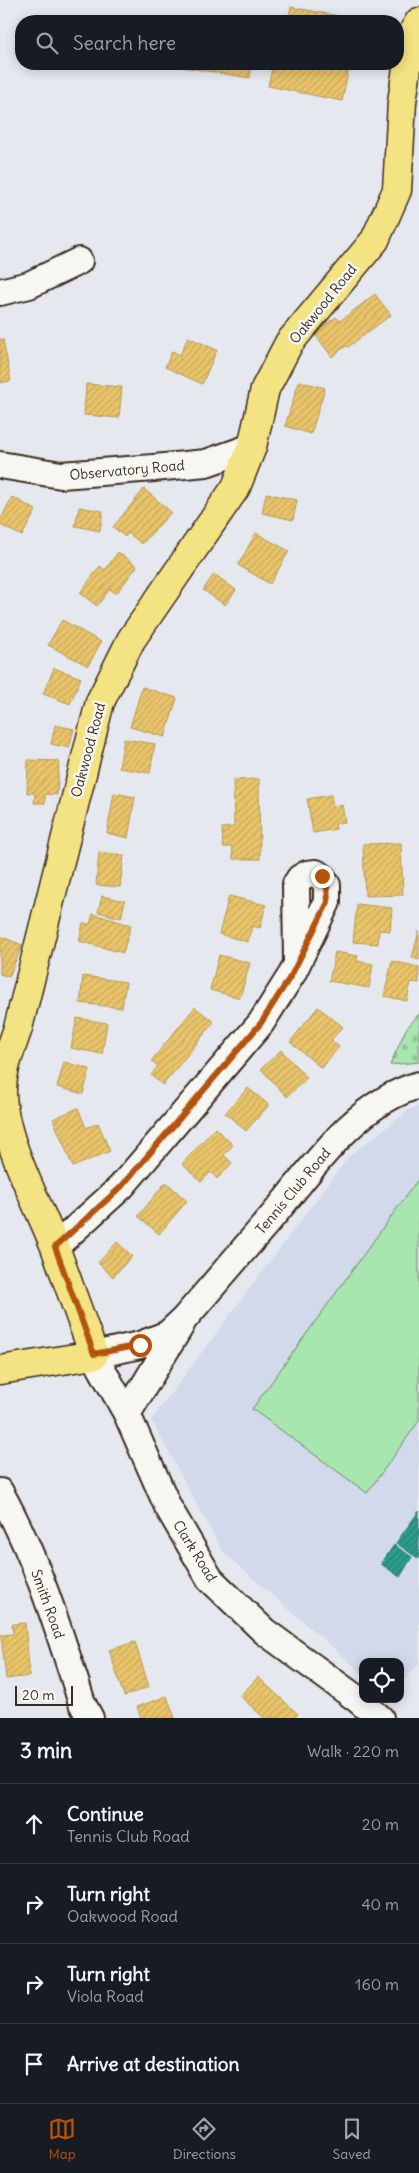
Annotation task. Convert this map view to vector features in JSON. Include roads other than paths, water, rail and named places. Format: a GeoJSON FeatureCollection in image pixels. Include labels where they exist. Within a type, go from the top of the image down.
{"type":"FeatureCollection","features":[{"type":"Feature","properties":{"kind":"main road","name":"Oakwood Road"},"geometry":{"type":"LineString","coordinates":[[94,1354],[55,1247],[13,1146],[4,1112],[3,1073],[18,1028],[100,702],[132,640],[236,487],[252,447],[265,389],[289,343],[375,240],[397,190],[402,102],[412,34],[419,22]]}},
{"type":"Feature","properties":{"kind":"main road"},"geometry":{"type":"LineString","coordinates":[[0,1370],[94,1354]]}},
{"type":"Feature","properties":{"kind":"street"},"geometry":{"type":"LineString","coordinates":[[0,292],[29,285],[79,261]]}},
{"type":"Feature","properties":{"kind":"street","name":"Observatory Road"},"geometry":{"type":"LineString","coordinates":[[0,465],[61,475],[145,469],[206,463],[252,447]]}},
{"type":"Feature","properties":{"kind":"street"},"geometry":{"type":"LineString","coordinates":[[55,1247],[121,1187],[261,1023],[297,963]]}},
{"type":"Feature","properties":{"kind":"street","name":"Tennis Club Road"},"geometry":{"type":"LineString","coordinates":[[94,1354],[140,1345],[168,1334],[184,1319],[337,1140],[369,1111],[407,1089],[419,1085]]}},
{"type":"Feature","properties":{"kind":"street","name":"Tennis Club Road"},"geometry":{"type":"LineString","coordinates":[[126,1414],[184,1319]]}},
{"type":"Feature","properties":{"kind":"street","name":"Clark Road"},"geometry":{"type":"LineString","coordinates":[[94,1354],[126,1414],[168,1507],[210,1579],[264,1631],[380,1718]]}},
{"type":"Feature","properties":{"kind":"street","name":"Smith Road"},"geometry":{"type":"LineString","coordinates":[[0,1492],[13,1515],[50,1604],[82,1703],[90,1718]]}}]}
